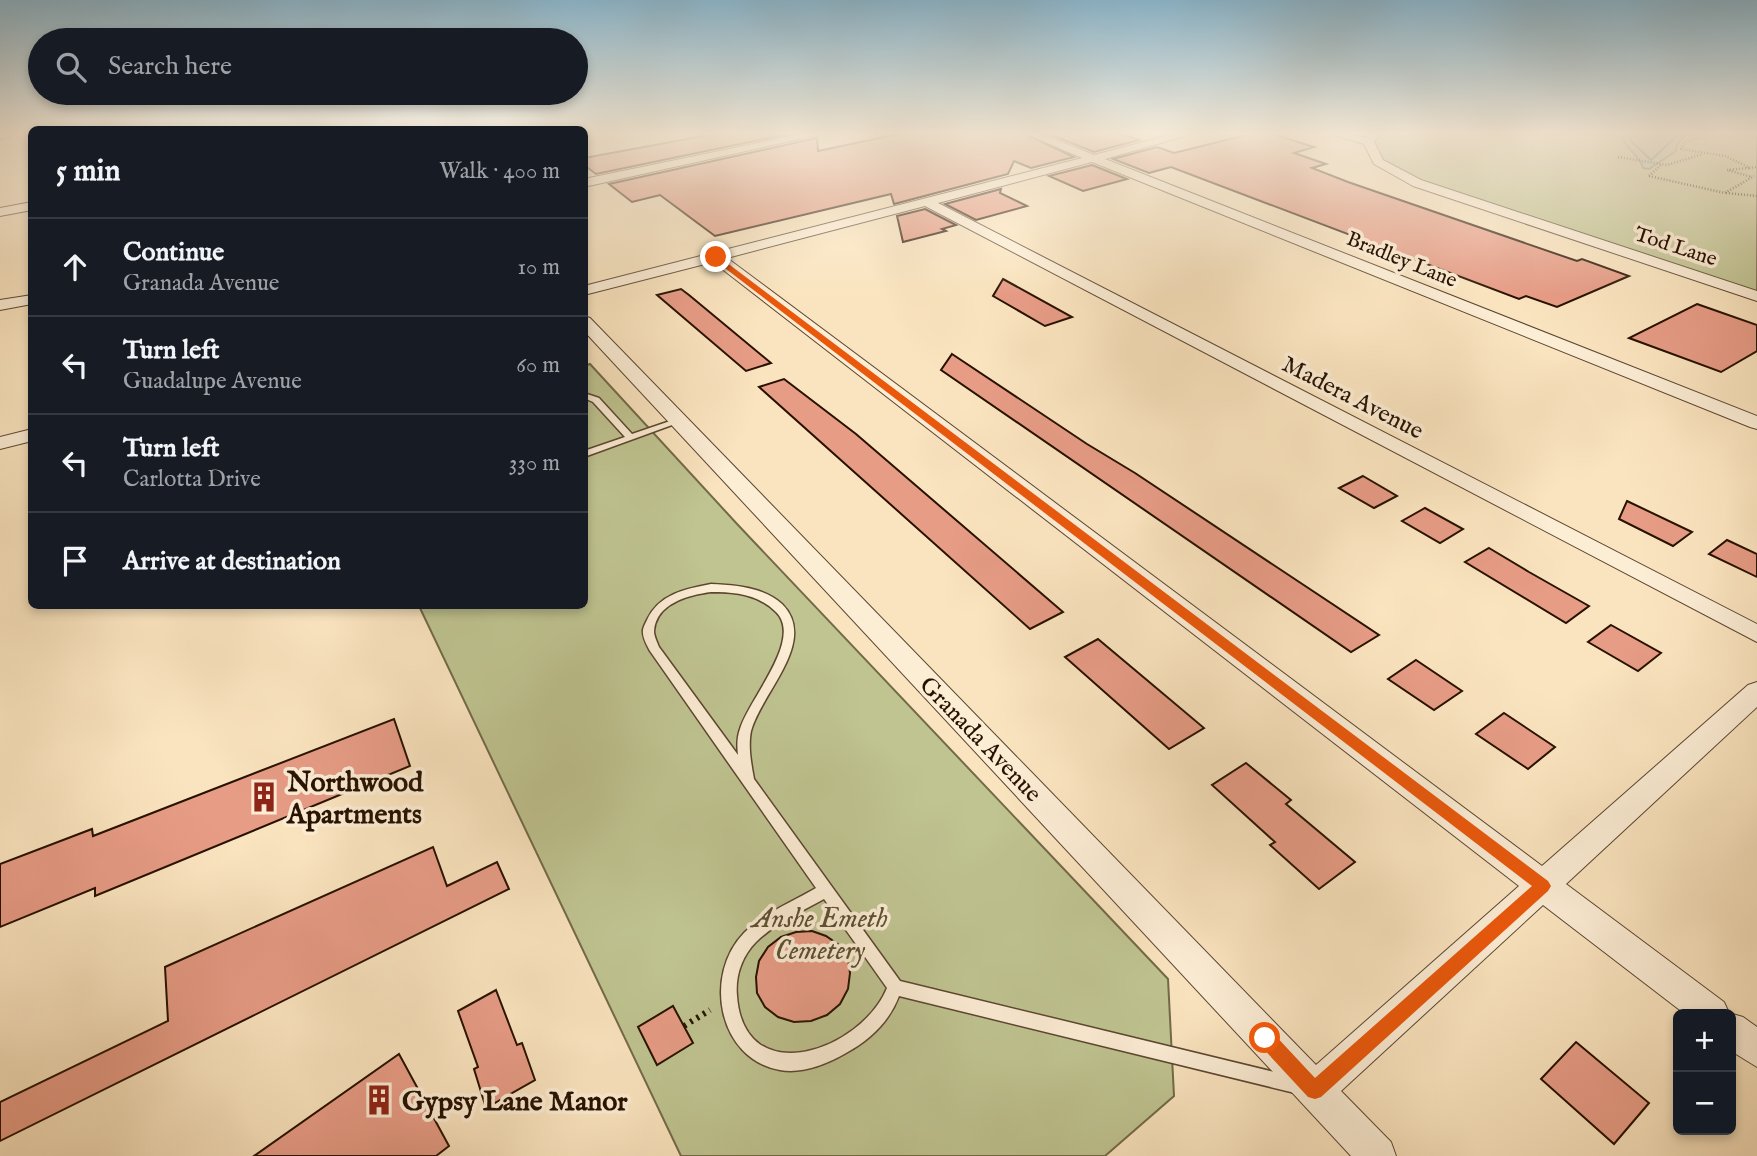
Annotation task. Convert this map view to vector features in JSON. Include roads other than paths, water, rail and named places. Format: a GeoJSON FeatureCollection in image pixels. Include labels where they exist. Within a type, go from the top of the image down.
{"type":"FeatureCollection","features":[{"type":"Feature","properties":{"kind":"street"},"geometry":{"type":"LineString","coordinates":[[588,290],[981,188]]}},
{"type":"Feature","properties":{"kind":"street","name":"Bradley Lane"},"geometry":{"type":"LineString","coordinates":[[1166,188],[1757,423]]}},
{"type":"Feature","properties":{"kind":"street","name":"Tod Lane"},"geometry":{"type":"LineString","coordinates":[[1432,188],[1757,296]]}},
{"type":"Feature","properties":{"kind":"street","name":"Madera Avenue"},"geometry":{"type":"LineString","coordinates":[[927,202],[1757,634]]}},
{"type":"Feature","properties":{"kind":"street"},"geometry":{"type":"LineString","coordinates":[[0,212],[28,207]]}},
{"type":"Feature","properties":{"kind":"street"},"geometry":{"type":"LineString","coordinates":[[716,257],[1705,1009]]}},
{"type":"Feature","properties":{"kind":"street"},"geometry":{"type":"LineString","coordinates":[[0,305],[28,300]]}},
{"type":"Feature","properties":{"kind":"street","name":"Granada Avenue"},"geometry":{"type":"LineString","coordinates":[[588,325],[1377,1156]]}},
{"type":"Feature","properties":{"kind":"street"},"geometry":{"type":"LineString","coordinates":[[0,443],[28,436]]}},
{"type":"Feature","properties":{"kind":"street"},"geometry":{"type":"LineString","coordinates":[[1315,1090],[1757,692]]}},
{"type":"Feature","properties":{"kind":"street"},"geometry":{"type":"LineString","coordinates":[[1736,1033],[1757,1049]]}},
{"type":"Feature","properties":{"kind":"lane"},"geometry":{"type":"LineString","coordinates":[[588,396],[596,400],[631,438]]}},
{"type":"Feature","properties":{"kind":"lane"},"geometry":{"type":"LineString","coordinates":[[588,453],[679,421]]}},
{"type":"Feature","properties":{"kind":"lane"},"geometry":{"type":"LineString","coordinates":[[748,780],[743,753],[747,724],[790,638],[786,616],[772,600],[753,591],[724,588],[697,590],[671,600],[655,611],[648,630],[653,648],[895,987],[1315,1090]]}},
{"type":"Feature","properties":{"kind":"lane"},"geometry":{"type":"LineString","coordinates":[[826,890],[766,926],[743,946],[732,968],[729,998],[732,1019],[743,1040],[766,1058],[791,1064],[820,1057],[847,1044],[879,1016],[886,1008],[895,987]]}},
{"type":"Feature","properties":{"kind":"place","name":"Northwood Apartments"},"geometry":{"type":"Point","coordinates":[264,797]}},
{"type":"Feature","properties":{"kind":"place","name":"Gypsy Lane Manor"},"geometry":{"type":"Point","coordinates":[379,1100]}},
{"type":"Feature","properties":{"kind":"park label","name":"Anshe Emeth Cemetery"},"geometry":{"type":"Point","coordinates":[820,933]}}]}
